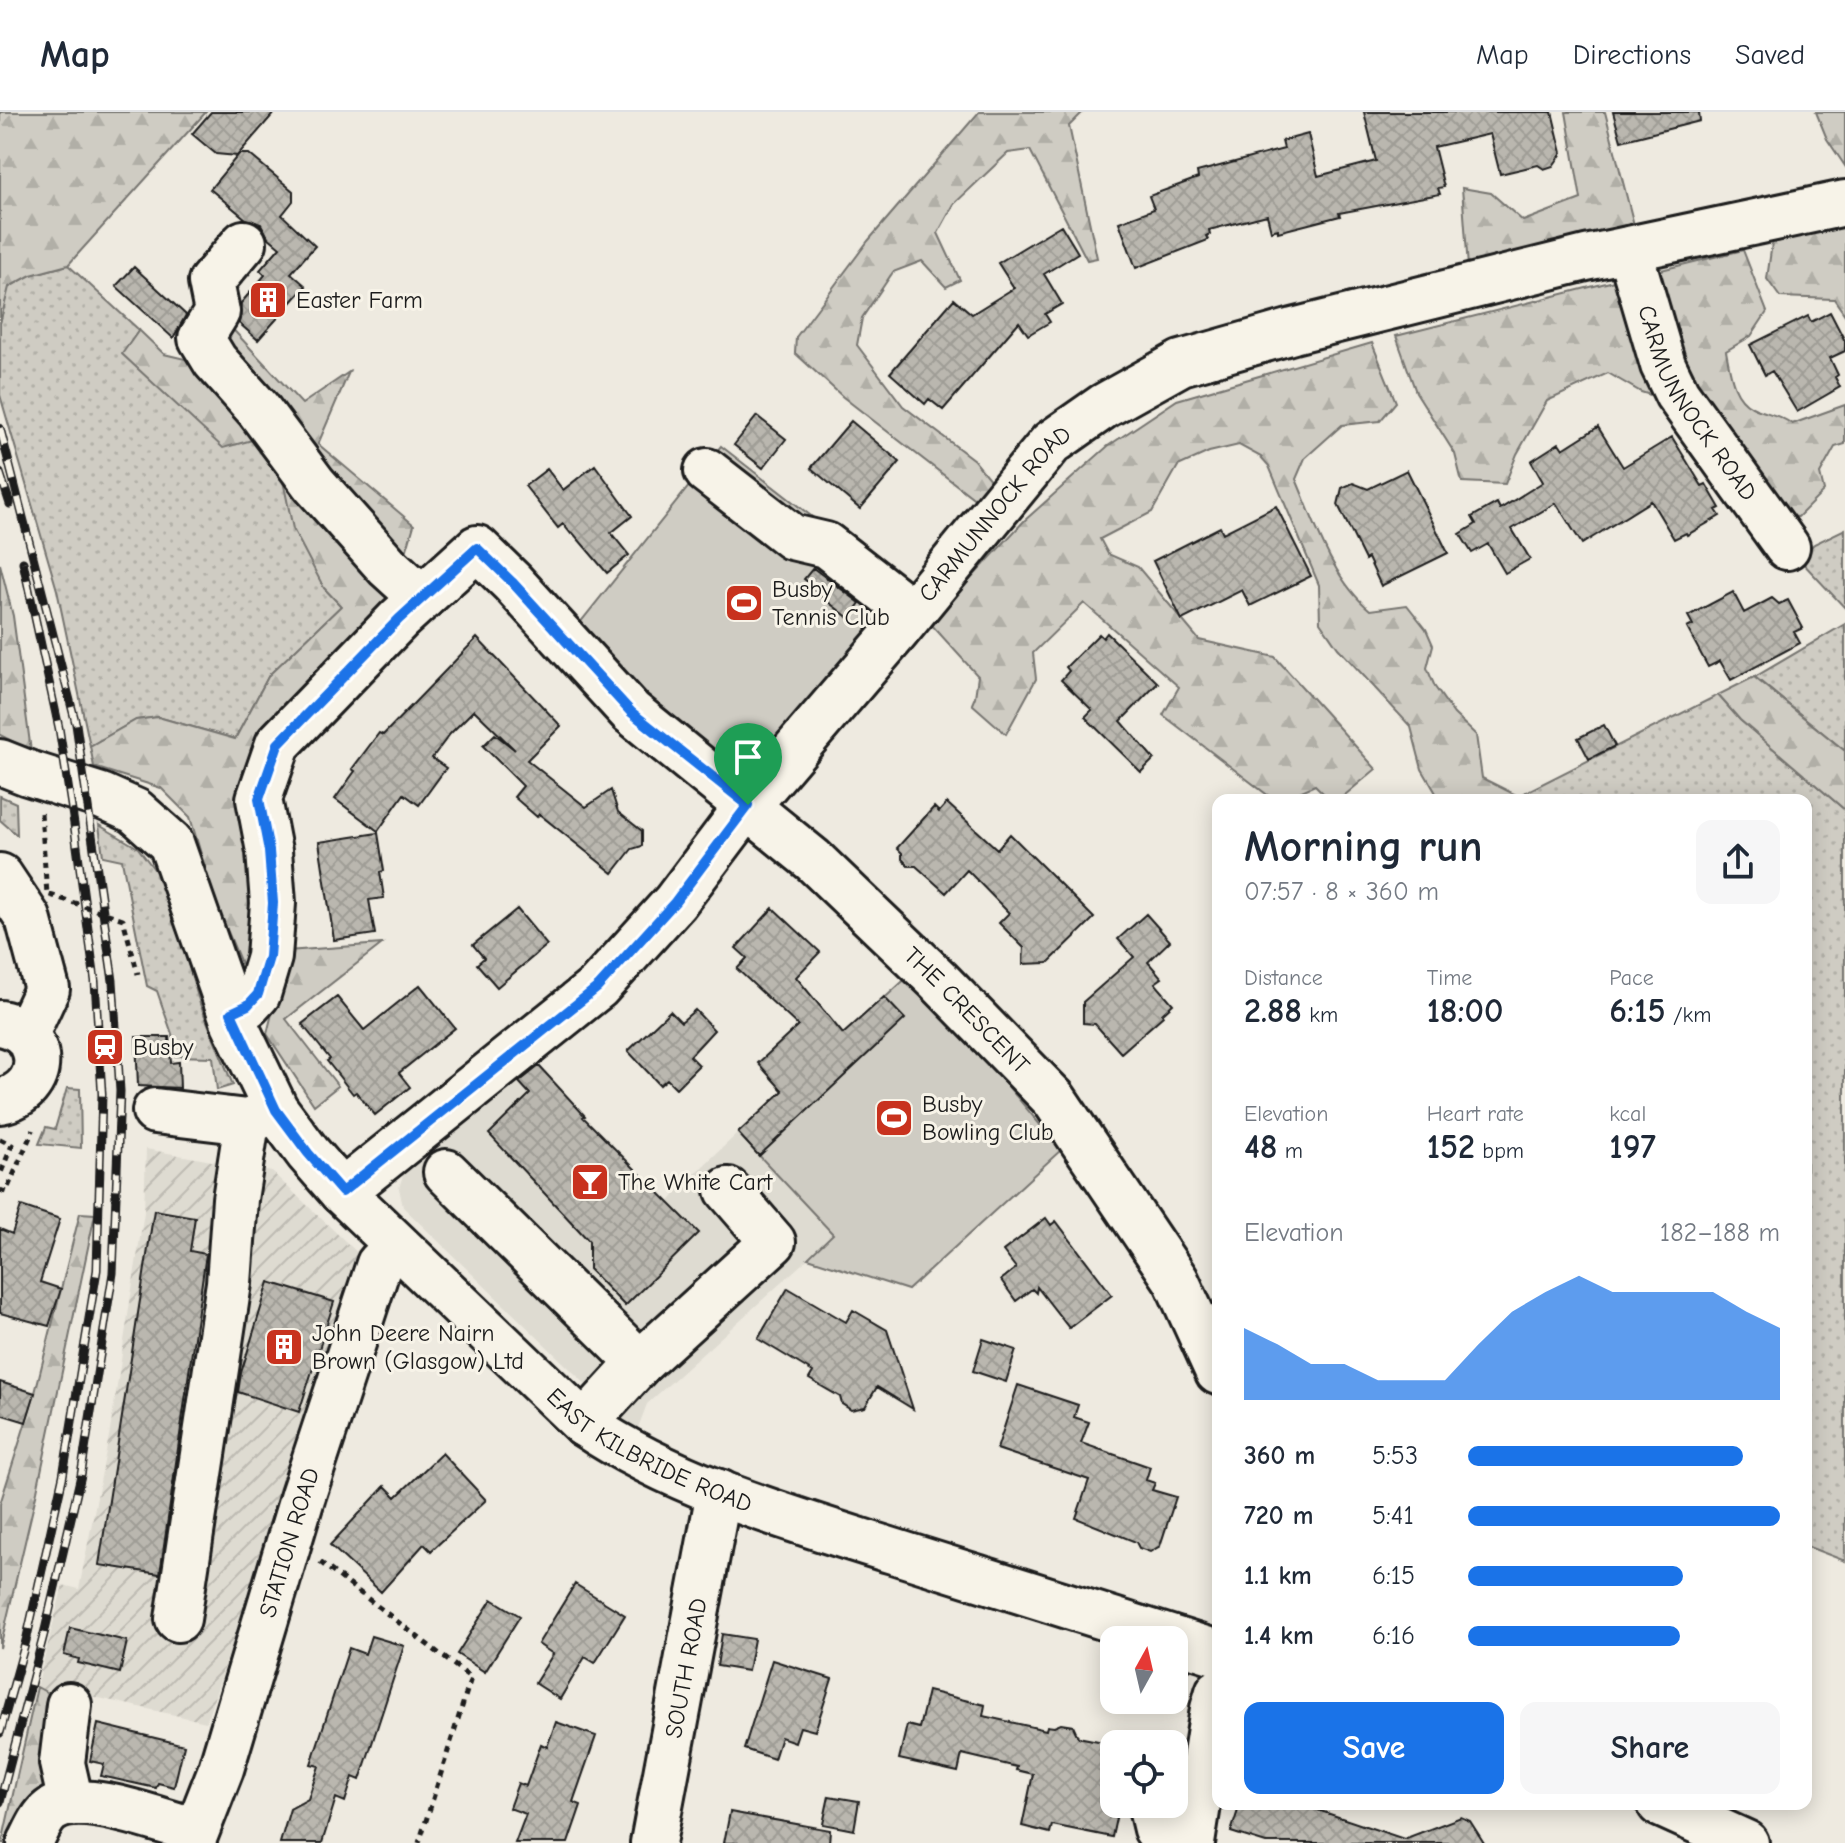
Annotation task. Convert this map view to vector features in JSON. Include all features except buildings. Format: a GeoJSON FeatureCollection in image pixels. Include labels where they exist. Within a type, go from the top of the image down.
{"type":"FeatureCollection","features":[{"type":"Feature","properties":{"kind":"main road","name":"CARMUNNOCK ROAD"},"geometry":{"type":"LineString","coordinates":[[342,1192],[598,987],[675,902],[748,805],[1051,443],[1104,406],[1181,363],[1293,331],[1629,249],[1845,203]]}},
{"type":"Feature","properties":{"kind":"main road"},"geometry":{"type":"LineString","coordinates":[[231,1013],[248,1005],[258,994],[269,957],[273,903],[269,851],[259,799],[278,744],[335,682],[422,598],[388,567],[314,484],[258,409],[215,361],[201,338],[217,312],[211,282],[244,243]]}},
{"type":"Feature","properties":{"kind":"main road","name":"CARMUNNOCK ROAD"},"geometry":{"type":"LineString","coordinates":[[1629,249],[1663,365],[1677,394],[1787,547]]}},
{"type":"Feature","properties":{"kind":"main road"},"geometry":{"type":"LineString","coordinates":[[707,471],[792,537],[826,545],[912,612]]}},
{"type":"Feature","properties":{"kind":"main road","name":"THE CRESCENT"},"geometry":{"type":"LineString","coordinates":[[422,598],[477,548],[631,712],[813,860],[904,947],[1054,1099],[1176,1280],[1212,1359]]}},
{"type":"Feature","properties":{"kind":"main road","name":"EAST KILBRIDE ROAD"},"geometry":{"type":"LineString","coordinates":[[0,762],[101,796],[135,811],[171,843],[231,1013],[262,1116],[308,1153],[342,1192],[584,1424],[621,1449],[719,1492],[828,1530],[1212,1651]]}},
{"type":"Feature","properties":{"kind":"main road"},"geometry":{"type":"LineString","coordinates":[[0,876],[28,918],[47,989],[13,1029],[34,1047],[37,1063],[34,1078],[25,1090],[11,1099],[0,1101]]}},
{"type":"Feature","properties":{"kind":"main road"},"geometry":{"type":"LineString","coordinates":[[155,1111],[262,1116],[235,1199],[229,1283],[178,1619]]}},
{"type":"Feature","properties":{"kind":"main road"},"geometry":{"type":"LineString","coordinates":[[446,1172],[640,1363]]}},
{"type":"Feature","properties":{"kind":"main road"},"geometry":{"type":"LineString","coordinates":[[584,1424],[640,1363],[773,1242],[728,1190]]}},
{"type":"Feature","properties":{"kind":"main road","name":"STATION ROAD"},"geometry":{"type":"LineString","coordinates":[[194,1837],[221,1769],[290,1539],[379,1264],[397,1246]]}},
{"type":"Feature","properties":{"kind":"main road","name":"SOUTH ROAD"},"geometry":{"type":"LineString","coordinates":[[653,1843],[719,1492]]}},
{"type":"Feature","properties":{"kind":"main road"},"geometry":{"type":"LineString","coordinates":[[1192,1843],[1191,1748],[1212,1704]]}},
{"type":"Feature","properties":{"kind":"main road"},"geometry":{"type":"LineString","coordinates":[[69,1705],[62,1763],[71,1803]]}},
{"type":"Feature","properties":{"kind":"main road"},"geometry":{"type":"LineString","coordinates":[[30,1843],[49,1811],[71,1803],[108,1806],[194,1837]]}},
{"type":"Feature","properties":{"kind":"main road"},"geometry":{"type":"LineString","coordinates":[[1673,1810],[1746,1843]]}},
{"type":"Feature","properties":{"kind":"main road"},"geometry":{"type":"LineString","coordinates":[[1153,1818],[1156,1829],[1168,1843]]}},
{"type":"Feature","properties":{"kind":"path"},"geometry":{"type":"LineString","coordinates":[[41,813],[47,894],[123,919],[138,974]]}},
{"type":"Feature","properties":{"kind":"path"},"geometry":{"type":"LineString","coordinates":[[0,1190],[6,1192],[34,1128]]}},
{"type":"Feature","properties":{"kind":"path"},"geometry":{"type":"LineString","coordinates":[[0,1139],[12,1145],[0,1175]]}},
{"type":"Feature","properties":{"kind":"path"},"geometry":{"type":"LineString","coordinates":[[290,1539],[471,1678],[419,1843]]}},
{"type":"Feature","properties":{"kind":"shaded area"},"geometry":{"type":"Polygon","coordinates":[[[537,1063],[585,1116],[583,1118],[668,1203],[738,1133],[834,1235],[647,1404],[636,1433],[403,1207],[399,1188],[405,1169],[537,1063]]]}},
{"type":"Feature","properties":{"kind":"shaded area"},"geometry":{"type":"Polygon","coordinates":[[[146,1149],[272,1172],[364,1259],[206,1722],[90,1696],[53,1696],[37,1687],[63,1585],[79,1589],[110,1431],[144,1212],[146,1149]]]}},
{"type":"Feature","properties":{"kind":"green space"},"geometry":{"type":"Polygon","coordinates":[[[0,112],[206,112],[68,265],[31,275],[9,287],[0,323],[0,112]]]}},
{"type":"Feature","properties":{"kind":"green space"},"geometry":{"type":"Polygon","coordinates":[[[979,112],[1083,112],[1069,126],[1097,258],[1087,260],[1030,150],[1008,153],[954,204],[938,233],[960,280],[946,287],[922,261],[893,272],[862,318],[857,345],[903,406],[974,460],[991,481],[976,500],[843,397],[795,353],[796,337],[868,241],[979,112]]]}},
{"type":"Feature","properties":{"kind":"green space"},"geometry":{"type":"Polygon","coordinates":[[[1566,112],[1605,112],[1634,225],[1468,267],[1462,188],[1491,193],[1523,221],[1581,199],[1566,112]]]}},
{"type":"Feature","properties":{"kind":"green space"},"geometry":{"type":"Polygon","coordinates":[[[1816,112],[1845,112],[1845,166],[1827,139],[1816,112]]]}},
{"type":"Feature","properties":{"kind":"green space"},"geometry":{"type":"Polygon","coordinates":[[[1845,222],[1845,315],[1834,299],[1780,297],[1767,279],[1772,243],[1845,222]]]}},
{"type":"Feature","properties":{"kind":"green space"},"geometry":{"type":"Polygon","coordinates":[[[1743,250],[1767,312],[1751,336],[1726,351],[1740,397],[1752,407],[1792,424],[1845,405],[1845,444],[1835,447],[1820,474],[1824,491],[1798,517],[1787,516],[1672,355],[1657,271],[1743,250]]]}},
{"type":"Feature","properties":{"kind":"green space"},"geometry":{"type":"Polygon","coordinates":[[[68,265],[139,330],[123,354],[290,464],[324,588],[341,606],[269,675],[235,739],[158,717],[136,720],[90,746],[57,590],[0,395],[0,323],[8,288],[30,275],[68,265]]]}},
{"type":"Feature","properties":{"kind":"green space"},"geometry":{"type":"Polygon","coordinates":[[[1618,280],[1666,400],[1641,392],[1608,373],[1547,401],[1517,454],[1505,484],[1462,482],[1455,454],[1416,392],[1396,336],[1618,280]]]}},
{"type":"Feature","properties":{"kind":"green space"},"geometry":{"type":"Polygon","coordinates":[[[226,322],[302,404],[349,372],[318,444],[414,525],[391,604],[278,725],[256,883],[248,980],[215,901],[190,817],[161,788],[94,767],[90,746],[136,720],[158,717],[235,739],[269,675],[341,606],[324,588],[293,529],[281,471],[256,439],[223,448],[122,354],[139,330],[164,354],[193,361],[226,322]]]}},
{"type":"Feature","properties":{"kind":"green space"},"geometry":{"type":"Polygon","coordinates":[[[1372,343],[1396,402],[1380,421],[1342,425],[1305,458],[1296,479],[1335,567],[1357,597],[1370,610],[1407,605],[1426,629],[1433,645],[1427,668],[1435,687],[1454,714],[1476,735],[1482,778],[1514,794],[1437,794],[1422,769],[1411,727],[1338,648],[1320,622],[1319,585],[1269,466],[1261,457],[1239,445],[1209,452],[1178,466],[1152,512],[1100,539],[1108,554],[1138,567],[1199,640],[1275,657],[1376,769],[1346,794],[1324,794],[1315,785],[1295,794],[1266,794],[1163,715],[1179,687],[1084,603],[1033,653],[1036,679],[1006,734],[972,704],[978,676],[930,623],[1024,521],[1108,446],[1177,400],[1372,343]]]}},
{"type":"Feature","properties":{"kind":"green space","name":"Busby Tennis Club"},"geometry":{"type":"Polygon","coordinates":[[[721,446],[905,589],[745,785],[734,781],[576,628],[721,446]]]}},
{"type":"Feature","properties":{"kind":"green space"},"geometry":{"type":"Polygon","coordinates":[[[1845,529],[1845,608],[1799,559],[1814,544],[1845,529]]]}},
{"type":"Feature","properties":{"kind":"green space"},"geometry":{"type":"Polygon","coordinates":[[[0,564],[13,616],[31,751],[0,735],[0,564]]]}},
{"type":"Feature","properties":{"kind":"green space"},"geometry":{"type":"Polygon","coordinates":[[[1845,624],[1845,751],[1755,677],[1845,624]]]}},
{"type":"Feature","properties":{"kind":"green space"},"geometry":{"type":"Polygon","coordinates":[[[1754,677],[1845,751],[1845,810],[1740,720],[1718,695],[1754,677]]]}},
{"type":"Feature","properties":{"kind":"green space"},"geometry":{"type":"Polygon","coordinates":[[[1718,695],[1740,720],[1845,810],[1845,1561],[1812,1548],[1812,794],[1522,794],[1718,695]]]}},
{"type":"Feature","properties":{"kind":"green space"},"geometry":{"type":"Polygon","coordinates":[[[0,796],[16,803],[17,835],[0,820],[0,796]]]}},
{"type":"Feature","properties":{"kind":"green space"},"geometry":{"type":"Polygon","coordinates":[[[99,825],[138,848],[157,873],[168,896],[200,1004],[233,1085],[217,1090],[213,1057],[174,1056],[172,1034],[157,991],[147,986],[122,860],[103,856],[99,825]]]}},
{"type":"Feature","properties":{"kind":"green space"},"geometry":{"type":"Polygon","coordinates":[[[382,944],[286,1019],[338,1086],[314,1105],[267,1034],[287,951],[382,944]]]}},
{"type":"Feature","properties":{"kind":"green space","name":"Busby Bowling Club"},"geometry":{"type":"Polygon","coordinates":[[[913,972],[1061,1150],[908,1290],[808,1258],[833,1234],[738,1133],[913,972]]]}},
{"type":"Feature","properties":{"kind":"green space"},"geometry":{"type":"Polygon","coordinates":[[[67,1088],[80,1089],[81,1148],[39,1144],[46,1127],[55,1129],[67,1088]]]}},
{"type":"Feature","properties":{"kind":"green space"},"geometry":{"type":"Polygon","coordinates":[[[80,1213],[95,1214],[37,1491],[0,1648],[0,1504],[35,1393],[80,1213]]]}},
{"type":"Feature","properties":{"kind":"green space"},"geometry":{"type":"Polygon","coordinates":[[[37,1687],[53,1696],[50,1793],[19,1843],[2,1843],[37,1687]]]}},
{"type":"Feature","properties":{"kind":"railway"},"geometry":{"type":"LineString","coordinates":[[0,428],[76,724],[113,981],[120,1091],[113,1273],[81,1475],[0,1802]]}},
{"type":"Feature","properties":{"kind":"railway"},"geometry":{"type":"LineString","coordinates":[[0,473],[10,504]]}},
{"type":"Feature","properties":{"kind":"railway"},"geometry":{"type":"LineString","coordinates":[[0,1733],[27,1637],[63,1476],[97,1270],[102,1094],[95,981],[74,824],[59,728],[23,562]]}},
{"type":"Feature","properties":{"kind":"place","name":"Easter Farm"},"geometry":{"type":"Point","coordinates":[268,300]}},
{"type":"Feature","properties":{"kind":"place","name":"Busby Tennis Club"},"geometry":{"type":"Point","coordinates":[744,603]}},
{"type":"Feature","properties":{"kind":"place","name":"Busby"},"geometry":{"type":"Point","coordinates":[105,1047]}},
{"type":"Feature","properties":{"kind":"place","name":"Busby Bowling Club"},"geometry":{"type":"Point","coordinates":[894,1118]}},
{"type":"Feature","properties":{"kind":"place","name":"The White Cart"},"geometry":{"type":"Point","coordinates":[590,1182]}},
{"type":"Feature","properties":{"kind":"place","name":"John Deere Nairn Brown (Glasgow) Ltd"},"geometry":{"type":"Point","coordinates":[284,1347]}},
{"type":"Feature","properties":{"kind":"route"},"geometry":{"type":"LineString","coordinates":[[477,548],[631,712],[748,805],[675,902],[598,987],[342,1192],[276,1110],[231,1013],[248,1005],[258,994],[269,957],[273,903],[269,851],[259,799],[270,761],[278,744],[335,682],[477,548]]}}]}
